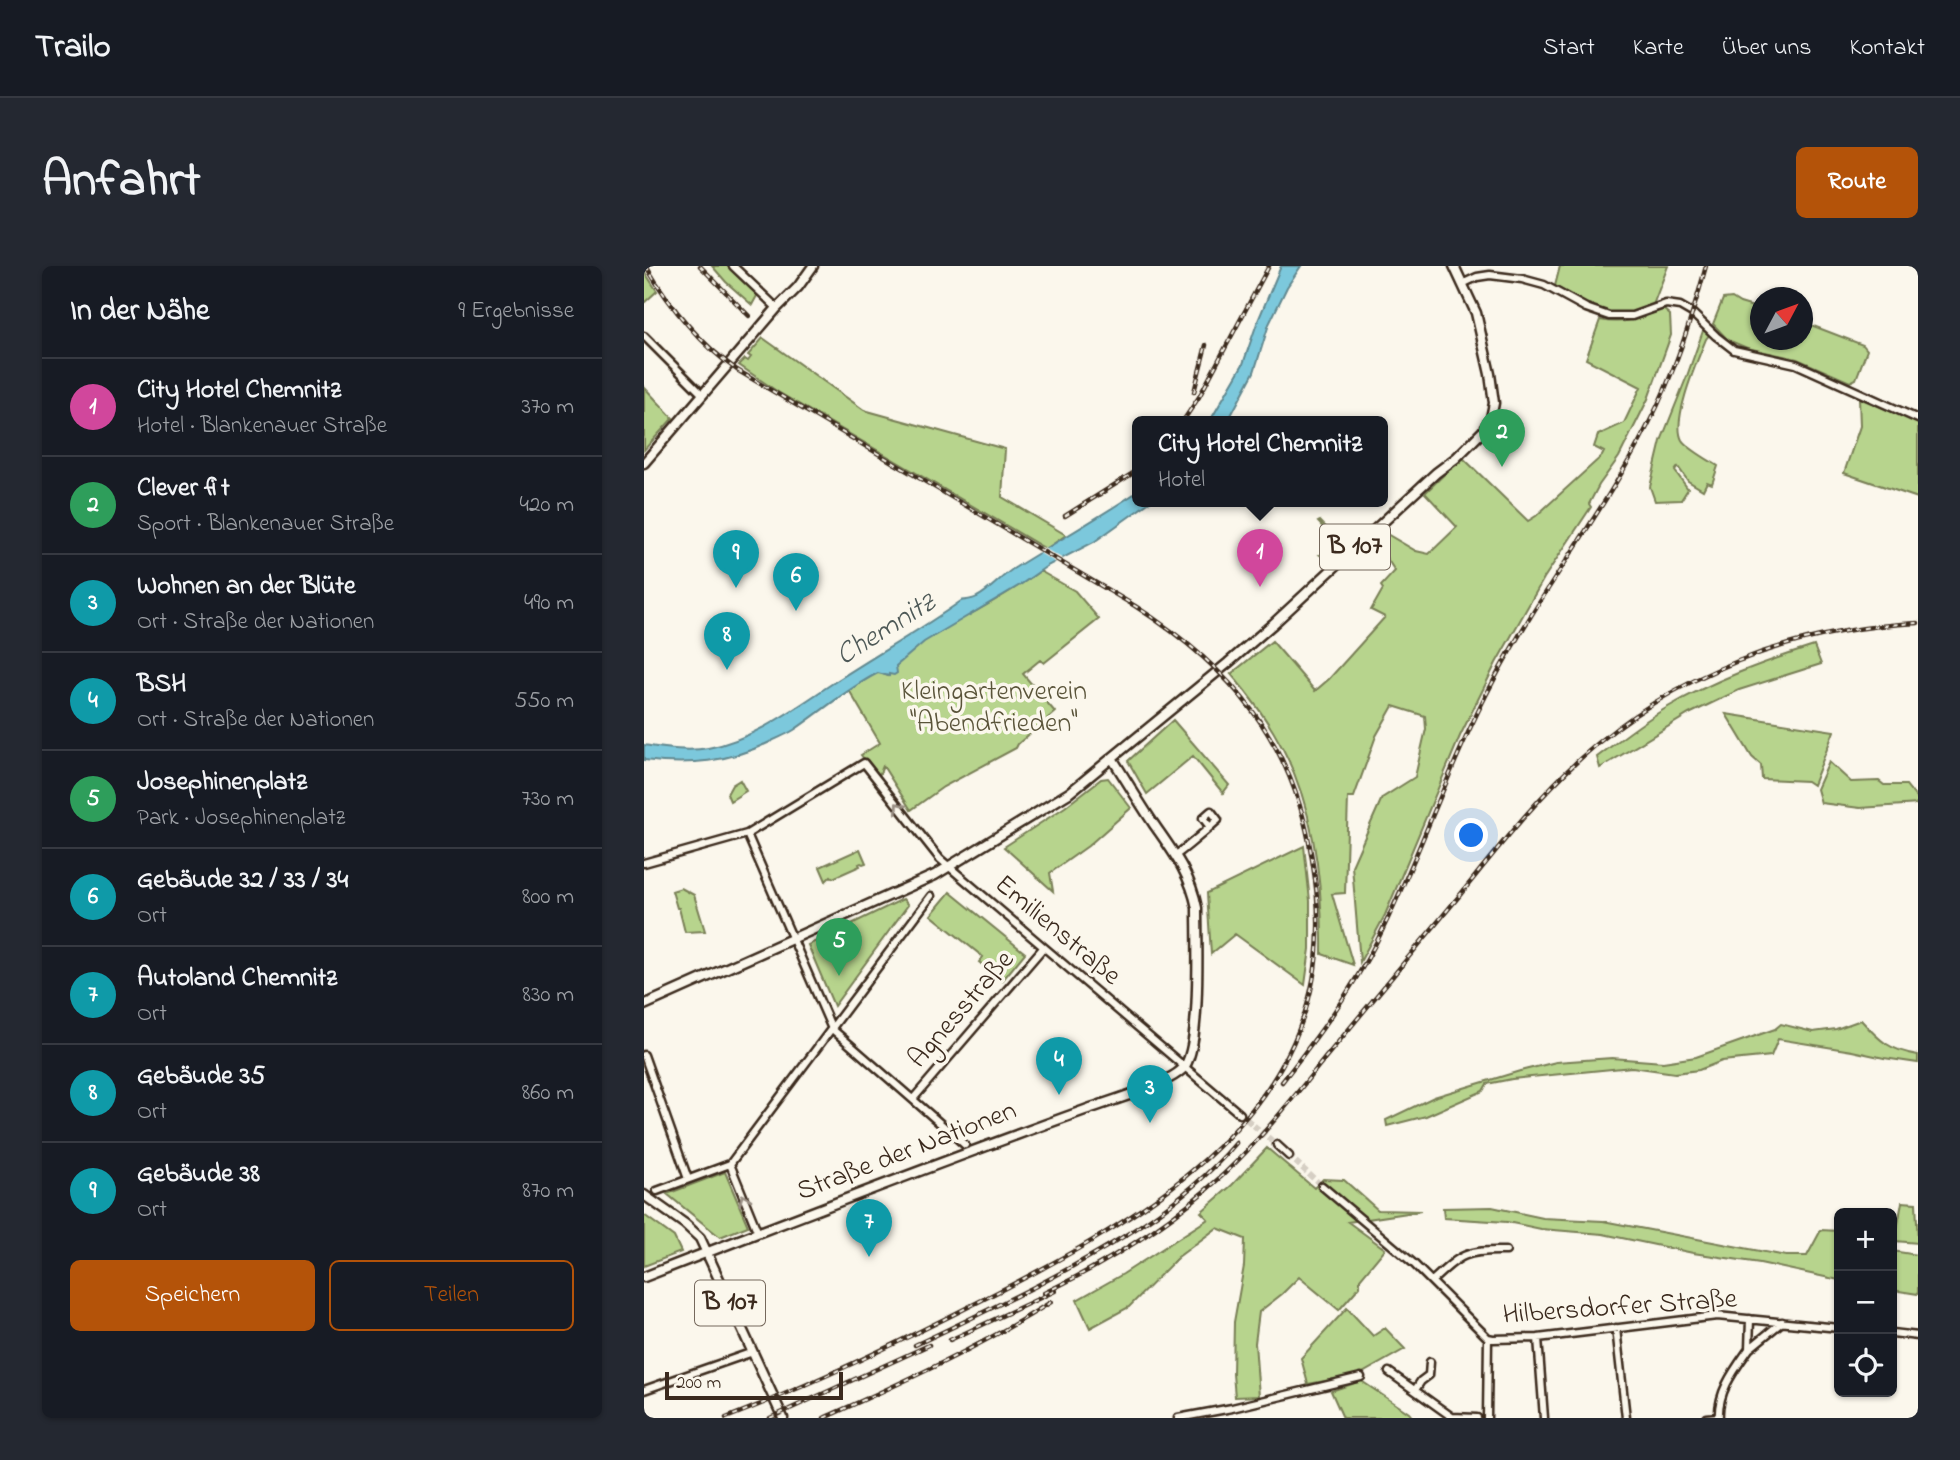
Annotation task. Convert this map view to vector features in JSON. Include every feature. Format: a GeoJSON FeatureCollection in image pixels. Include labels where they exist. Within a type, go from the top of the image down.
{"type":"FeatureCollection","features":[{"type":"Feature","properties":{"kind":"main road"},"geometry":{"type":"LineString","coordinates":[[644,463],[798,287],[813,266]]}},
{"type":"Feature","properties":{"kind":"main road","name":"B 107"},"geometry":{"type":"LineString","coordinates":[[644,1006],[950,868],[1063,797],[1269,628],[1488,424],[1493,409],[1493,390],[1478,320],[1454,266]]}},
{"type":"Feature","properties":{"kind":"main road"},"geometry":{"type":"LineString","coordinates":[[1112,758],[1176,855],[1189,879],[1197,908],[1194,1037],[1185,1067]]}},
{"type":"Feature","properties":{"kind":"main road","name":"Straße der Nationen"},"geometry":{"type":"LineString","coordinates":[[644,1277],[1161,1082],[1185,1067]]}},
{"type":"Feature","properties":{"kind":"main road","name":"B 107"},"geometry":{"type":"LineString","coordinates":[[644,1195],[700,1238],[783,1418]]}},
{"type":"Feature","properties":{"kind":"street"},"geometry":{"type":"LineString","coordinates":[[733,266],[778,308]]}},
{"type":"Feature","properties":{"kind":"street"},"geometry":{"type":"LineString","coordinates":[[1462,284],[1490,275],[1522,279],[1544,285],[1586,308],[1609,316],[1632,316],[1666,304],[1680,306],[1692,313],[1734,350],[1796,364],[1918,419]]}},
{"type":"Feature","properties":{"kind":"street"},"geometry":{"type":"LineString","coordinates":[[644,335],[703,395]]}},
{"type":"Feature","properties":{"kind":"street","name":"Emilienstraße"},"geometry":{"type":"LineString","coordinates":[[747,834],[863,763],[933,851],[950,868],[1240,1114]]}},
{"type":"Feature","properties":{"kind":"street"},"geometry":{"type":"LineString","coordinates":[[1176,855],[1210,827]]}},
{"type":"Feature","properties":{"kind":"street"},"geometry":{"type":"LineString","coordinates":[[644,863],[747,834],[832,1029],[965,1145]]}},
{"type":"Feature","properties":{"kind":"street"},"geometry":{"type":"LineString","coordinates":[[657,1191],[730,1164],[931,896]]}},
{"type":"Feature","properties":{"kind":"street","name":"Agnesstraße"},"geometry":{"type":"LineString","coordinates":[[913,1099],[1043,948]]}},
{"type":"Feature","properties":{"kind":"street"},"geometry":{"type":"LineString","coordinates":[[644,1055],[688,1179]]}},
{"type":"Feature","properties":{"kind":"street"},"geometry":{"type":"LineString","coordinates":[[1277,1145],[1289,1156]]}},
{"type":"Feature","properties":{"kind":"street"},"geometry":{"type":"LineString","coordinates":[[730,1164],[758,1233]]}},
{"type":"Feature","properties":{"kind":"street"},"geometry":{"type":"LineString","coordinates":[[1322,1186],[1389,1241],[1488,1338],[1487,1418]]}},
{"type":"Feature","properties":{"kind":"street"},"geometry":{"type":"LineString","coordinates":[[1432,1281],[1465,1254],[1480,1250],[1506,1251]]}},
{"type":"Feature","properties":{"kind":"street","name":"Hilbersdorfer Straße"},"geometry":{"type":"LineString","coordinates":[[1488,1338],[1538,1338],[1717,1316],[1834,1327]]}},
{"type":"Feature","properties":{"kind":"street"},"geometry":{"type":"LineString","coordinates":[[1749,1349],[1750,1319]]}},
{"type":"Feature","properties":{"kind":"street"},"geometry":{"type":"LineString","coordinates":[[1707,1418],[1719,1418],[1721,1398],[1732,1373],[1749,1349],[1782,1322]]}},
{"type":"Feature","properties":{"kind":"street"},"geometry":{"type":"LineString","coordinates":[[1616,1328],[1626,1418]]}},
{"type":"Feature","properties":{"kind":"street"},"geometry":{"type":"LineString","coordinates":[[1897,1334],[1918,1336]]}},
{"type":"Feature","properties":{"kind":"street"},"geometry":{"type":"LineString","coordinates":[[1538,1338],[1544,1418]]}},
{"type":"Feature","properties":{"kind":"street"},"geometry":{"type":"LineString","coordinates":[[644,1390],[753,1352]]}},
{"type":"Feature","properties":{"kind":"street"},"geometry":{"type":"LineString","coordinates":[[1415,1390],[1429,1375],[1430,1362]]}},
{"type":"Feature","properties":{"kind":"street"},"geometry":{"type":"LineString","coordinates":[[1389,1372],[1452,1417],[1477,1418]]}},
{"type":"Feature","properties":{"kind":"street"},"geometry":{"type":"LineString","coordinates":[[1178,1418],[1361,1377]]}},
{"type":"Feature","properties":{"kind":"green space"},"geometry":{"type":"Polygon","coordinates":[[[712,266],[729,266],[758,294],[752,305],[726,282],[712,266]]]}},
{"type":"Feature","properties":{"kind":"green space"},"geometry":{"type":"Polygon","coordinates":[[[1560,266],[1668,266],[1653,305],[1638,311],[1613,314],[1591,307],[1555,286],[1560,266]]]}},
{"type":"Feature","properties":{"kind":"green space"},"geometry":{"type":"Polygon","coordinates":[[[644,271],[657,291],[644,303],[644,271]]]}},
{"type":"Feature","properties":{"kind":"green space"},"geometry":{"type":"Polygon","coordinates":[[[1732,298],[1750,306],[1750,349],[1728,340],[1713,324],[1723,299],[1732,298]]]}},
{"type":"Feature","properties":{"kind":"green space"},"geometry":{"type":"Polygon","coordinates":[[[1663,309],[1670,315],[1671,335],[1648,399],[1619,457],[1599,485],[1589,504],[1591,507],[1544,578],[1496,663],[1460,736],[1385,915],[1360,962],[1352,866],[1382,798],[1415,777],[1426,729],[1425,716],[1393,706],[1376,736],[1354,797],[1348,797],[1345,893],[1332,894],[1353,965],[1322,954],[1319,875],[1303,797],[1278,739],[1231,674],[1272,641],[1315,691],[1329,679],[1385,617],[1371,610],[1383,589],[1381,586],[1395,571],[1376,542],[1385,533],[1416,551],[1429,554],[1457,527],[1425,493],[1462,457],[1528,521],[1536,516],[1602,456],[1604,452],[1594,447],[1598,435],[1624,423],[1641,387],[1586,359],[1600,320],[1625,321],[1663,309]]]}},
{"type":"Feature","properties":{"kind":"green space"},"geometry":{"type":"Polygon","coordinates":[[[1813,326],[1863,345],[1867,350],[1856,379],[1850,382],[1797,359],[1756,350],[1813,350],[1813,326]]]}},
{"type":"Feature","properties":{"kind":"green space"},"geometry":{"type":"Polygon","coordinates":[[[1704,328],[1710,334],[1687,390],[1680,431],[1685,443],[1718,466],[1712,484],[1707,482],[1703,490],[1688,481],[1678,467],[1675,471],[1688,489],[1681,500],[1655,501],[1650,487],[1661,441],[1704,328]]]}},
{"type":"Feature","properties":{"kind":"green space"},"geometry":{"type":"Polygon","coordinates":[[[763,338],[864,410],[1005,449],[1002,497],[1066,535],[1046,549],[778,392],[739,365],[745,359],[748,361],[751,357],[748,355],[763,338]]]}},
{"type":"Feature","properties":{"kind":"green space"},"geometry":{"type":"Polygon","coordinates":[[[644,387],[673,418],[644,450],[644,387]]]}},
{"type":"Feature","properties":{"kind":"green space"},"geometry":{"type":"Polygon","coordinates":[[[1859,398],[1918,424],[1918,498],[1844,473],[1860,426],[1859,398]]]}},
{"type":"Feature","properties":{"kind":"green space"},"geometry":{"type":"Polygon","coordinates":[[[1318,522],[1343,545],[1327,560],[1320,555],[1327,554],[1334,548],[1335,540],[1318,522]]]}},
{"type":"Feature","properties":{"kind":"green space","name":"Kleingartenverein \"Abendfrieden\""},"geometry":{"type":"Polygon","coordinates":[[[1040,571],[1075,591],[1099,619],[1044,663],[1040,660],[1023,674],[1055,712],[1016,748],[943,787],[911,810],[883,766],[878,778],[861,755],[880,743],[849,690],[878,672],[888,676],[918,645],[1040,571]]]}},
{"type":"Feature","properties":{"kind":"green space"},"geometry":{"type":"Polygon","coordinates":[[[1814,646],[1821,664],[1739,690],[1689,714],[1600,768],[1597,757],[1668,707],[1739,672],[1814,646]]]}},
{"type":"Feature","properties":{"kind":"green space"},"geometry":{"type":"Polygon","coordinates":[[[1726,714],[1834,731],[1813,785],[1807,781],[1762,779],[1761,765],[1752,757],[1726,714]]]}},
{"type":"Feature","properties":{"kind":"green space"},"geometry":{"type":"Polygon","coordinates":[[[1173,720],[1229,785],[1223,793],[1193,756],[1147,794],[1128,761],[1173,720]]]}},
{"type":"Feature","properties":{"kind":"green space"},"geometry":{"type":"Polygon","coordinates":[[[1829,762],[1851,782],[1879,781],[1884,785],[1906,785],[1918,800],[1918,804],[1860,808],[1821,803],[1817,789],[1829,762]]]}},
{"type":"Feature","properties":{"kind":"green space"},"geometry":{"type":"Polygon","coordinates":[[[1108,778],[1131,808],[1088,846],[1050,873],[1053,891],[1004,847],[1065,807],[1101,779],[1108,778]]]}},
{"type":"Feature","properties":{"kind":"green space"},"geometry":{"type":"Polygon","coordinates":[[[740,780],[746,791],[730,801],[727,794],[732,785],[740,780]]]}},
{"type":"Feature","properties":{"kind":"green space"},"geometry":{"type":"Polygon","coordinates":[[[1304,846],[1310,901],[1310,949],[1305,985],[1235,934],[1211,954],[1207,893],[1304,846]]]}},
{"type":"Feature","properties":{"kind":"green space"},"geometry":{"type":"Polygon","coordinates":[[[860,849],[866,863],[833,878],[831,876],[826,881],[820,867],[860,849]]]}},
{"type":"Feature","properties":{"kind":"green space"},"geometry":{"type":"Polygon","coordinates":[[[681,888],[694,895],[705,931],[685,932],[672,891],[681,888]]]}},
{"type":"Feature","properties":{"kind":"green space"},"geometry":{"type":"Polygon","coordinates":[[[950,892],[1025,953],[1002,981],[979,962],[983,957],[931,915],[950,892]]]}},
{"type":"Feature","properties":{"kind":"green space"},"geometry":{"type":"Polygon","coordinates":[[[903,899],[908,905],[834,1006],[808,945],[903,899]]]}},
{"type":"Feature","properties":{"kind":"green space"},"geometry":{"type":"Polygon","coordinates":[[[1861,1020],[1886,1044],[1918,1055],[1918,1063],[1778,1039],[1771,1056],[1722,1061],[1699,1070],[1675,1073],[1632,1067],[1487,1084],[1483,1091],[1426,1116],[1387,1126],[1386,1120],[1434,1097],[1556,1062],[1612,1058],[1663,1062],[1696,1057],[1775,1029],[1781,1024],[1813,1032],[1836,1029],[1861,1020]]]}},
{"type":"Feature","properties":{"kind":"green space"},"geometry":{"type":"Polygon","coordinates":[[[1267,1148],[1314,1188],[1323,1179],[1344,1180],[1378,1210],[1421,1211],[1348,1222],[1385,1249],[1360,1279],[1360,1286],[1339,1310],[1299,1277],[1259,1312],[1255,1343],[1259,1396],[1235,1397],[1234,1322],[1244,1266],[1245,1239],[1217,1228],[1178,1257],[1129,1307],[1090,1328],[1077,1300],[1208,1219],[1201,1212],[1232,1185],[1267,1148]]]}},
{"type":"Feature","properties":{"kind":"green space"},"geometry":{"type":"Polygon","coordinates":[[[725,1172],[748,1226],[720,1237],[667,1194],[725,1172]]]}},
{"type":"Feature","properties":{"kind":"green space"},"geometry":{"type":"Polygon","coordinates":[[[1902,1202],[1916,1203],[1918,1243],[1897,1241],[1902,1202]]]}},
{"type":"Feature","properties":{"kind":"green space"},"geometry":{"type":"Polygon","coordinates":[[[1492,1207],[1543,1218],[1603,1221],[1786,1256],[1807,1256],[1821,1230],[1834,1231],[1834,1279],[1603,1234],[1541,1229],[1507,1222],[1444,1218],[1443,1208],[1492,1207]]]}},
{"type":"Feature","properties":{"kind":"green space"},"geometry":{"type":"Polygon","coordinates":[[[644,1215],[674,1237],[681,1252],[644,1266],[644,1215]]]}},
{"type":"Feature","properties":{"kind":"green space"},"geometry":{"type":"Polygon","coordinates":[[[1897,1252],[1918,1255],[1918,1294],[1897,1291],[1897,1252]]]}},
{"type":"Feature","properties":{"kind":"green space"},"geometry":{"type":"Polygon","coordinates":[[[1347,1308],[1373,1336],[1385,1328],[1405,1349],[1359,1375],[1308,1384],[1301,1358],[1347,1308]]]}},
{"type":"Feature","properties":{"kind":"green space"},"geometry":{"type":"Polygon","coordinates":[[[1360,1380],[1413,1418],[1343,1418],[1331,1391],[1360,1380]]]}},
{"type":"Feature","properties":{"kind":"water"},"geometry":{"type":"Polygon","coordinates":[[[1281,266],[1301,266],[1287,287],[1269,324],[1254,372],[1231,416],[1213,416],[1243,364],[1281,266]]]}},
{"type":"Feature","properties":{"kind":"water"},"geometry":{"type":"Polygon","coordinates":[[[1132,495],[1132,507],[1143,507],[1094,542],[1047,566],[924,642],[896,666],[897,673],[894,675],[878,673],[867,679],[791,732],[754,749],[724,758],[677,763],[644,760],[644,745],[676,749],[708,748],[762,728],[961,601],[982,594],[1011,570],[1132,495]]]}},
{"type":"Feature","properties":{"kind":"pier"},"geometry":{"type":"Polygon","coordinates":[[[1042,547],[1065,560],[1058,564],[1036,551],[1042,547]]]}},
{"type":"Feature","properties":{"kind":"tunnel"},"geometry":{"type":"LineString","coordinates":[[1240,1114],[1277,1145]]}},
{"type":"Feature","properties":{"kind":"tunnel"},"geometry":{"type":"LineString","coordinates":[[1289,1156],[1322,1186]]}},
{"type":"Feature","properties":{"kind":"railway"},"geometry":{"type":"LineString","coordinates":[[646,266],[686,323],[710,348],[737,370],[1135,606],[1201,655],[1229,682],[1274,744],[1303,817],[1318,904],[1318,931],[1309,999],[1286,1059],[1251,1112],[1206,1158],[1155,1200],[1041,1269],[856,1362],[726,1418]]}},
{"type":"Feature","properties":{"kind":"railway"},"geometry":{"type":"LineString","coordinates":[[700,266],[749,316]]}},
{"type":"Feature","properties":{"kind":"railway"},"geometry":{"type":"LineString","coordinates":[[1186,416],[1269,266]]}},
{"type":"Feature","properties":{"kind":"railway"},"geometry":{"type":"LineString","coordinates":[[1282,1082],[1333,1014],[1367,960],[1393,909],[1463,744],[1494,680],[1648,425],[1681,347],[1706,266]]}},
{"type":"Feature","properties":{"kind":"railway"},"geometry":{"type":"LineString","coordinates":[[1194,392],[1206,345]]}},
{"type":"Feature","properties":{"kind":"railway"},"geometry":{"type":"LineString","coordinates":[[1065,516],[1132,474]]}},
{"type":"Feature","properties":{"kind":"railway"},"geometry":{"type":"LineString","coordinates":[[1044,1293],[1116,1255],[1161,1225],[1204,1192],[1238,1161],[1533,807],[1581,758],[1617,728],[1655,702],[1738,661],[1781,646],[1826,635],[1918,623]]}},
{"type":"Feature","properties":{"kind":"railway"},"geometry":{"type":"LineString","coordinates":[[915,1345],[1036,1286],[1117,1241],[1193,1187],[1236,1143]]}},
{"type":"Feature","properties":{"kind":"railway"},"geometry":{"type":"LineString","coordinates":[[950,1340],[1055,1291]]}},
{"type":"Feature","properties":{"kind":"railway"},"geometry":{"type":"LineString","coordinates":[[824,1418],[968,1350],[1051,1302]]}},
{"type":"Feature","properties":{"kind":"railway"},"geometry":{"type":"LineString","coordinates":[[770,1418],[929,1345]]}},
{"type":"Feature","properties":{"kind":"place","name":"Clever fit"},"geometry":{"type":"Point","coordinates":[1502,467]}},
{"type":"Feature","properties":{"kind":"place","name":"City Hotel Chemnitz"},"geometry":{"type":"Point","coordinates":[1260,587]}},
{"type":"Feature","properties":{"kind":"place","name":"Gebäude 38"},"geometry":{"type":"Point","coordinates":[736,588]}},
{"type":"Feature","properties":{"kind":"place","name":"Gebäude 32 / 33 / 34"},"geometry":{"type":"Point","coordinates":[796,611]}},
{"type":"Feature","properties":{"kind":"place","name":"Gebäude 35"},"geometry":{"type":"Point","coordinates":[727,670]}},
{"type":"Feature","properties":{"kind":"place","name":"Josephinenplatz"},"geometry":{"type":"Point","coordinates":[839,976]}},
{"type":"Feature","properties":{"kind":"place","name":"BSH"},"geometry":{"type":"Point","coordinates":[1059,1095]}},
{"type":"Feature","properties":{"kind":"place","name":"Wohnen an der Blüte"},"geometry":{"type":"Point","coordinates":[1150,1123]}},
{"type":"Feature","properties":{"kind":"place","name":"Autoland Chemnitz"},"geometry":{"type":"Point","coordinates":[869,1257]}},
{"type":"Feature","properties":{"kind":"water label","name":"Chemnitz"},"geometry":{"type":"Point","coordinates":[886,630]}}]}
